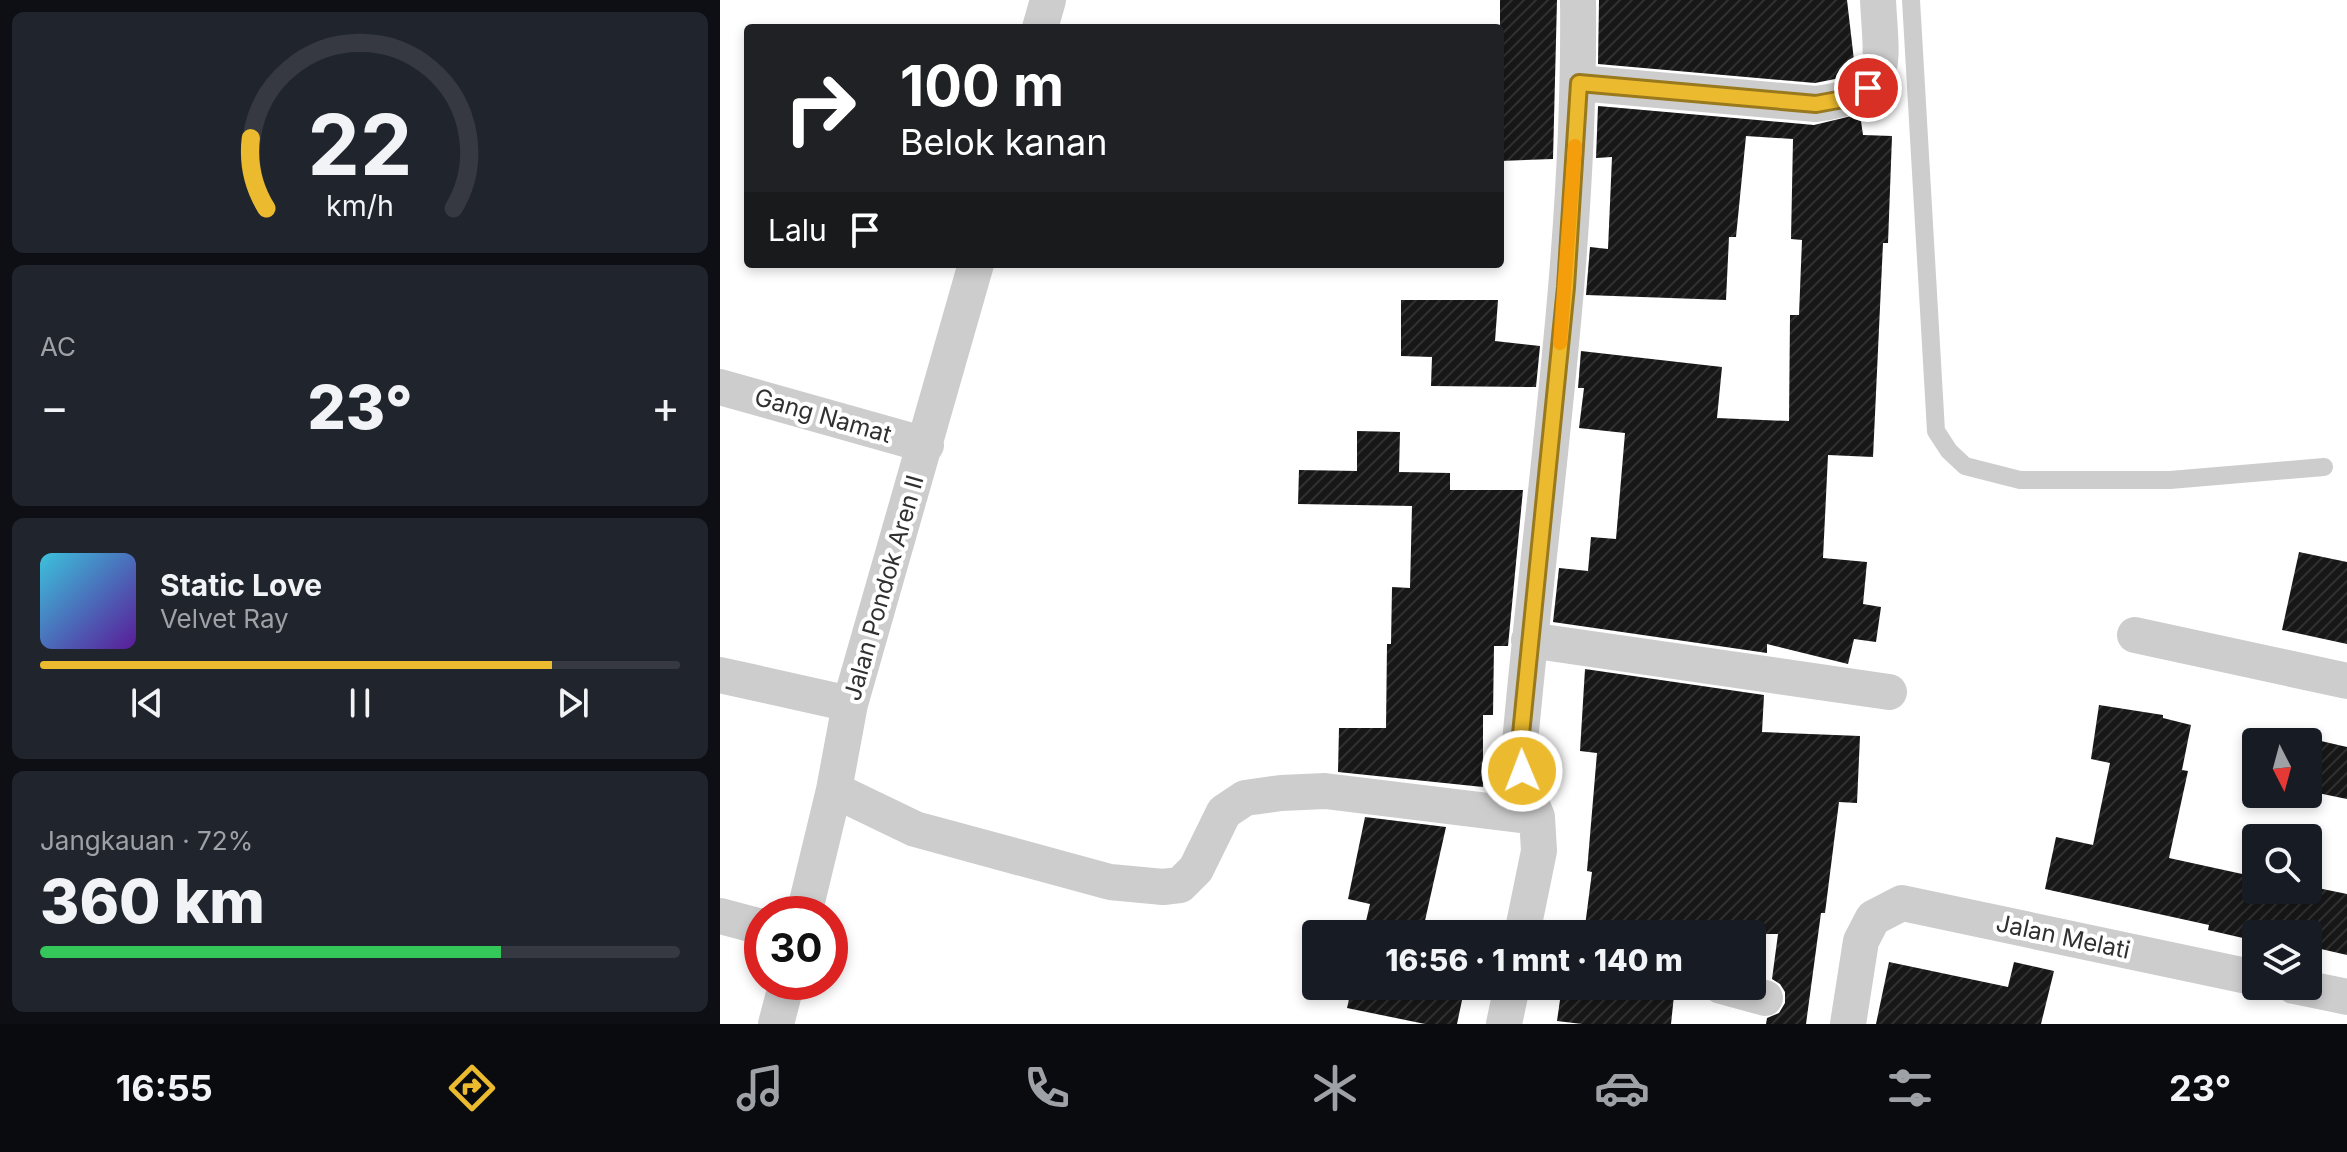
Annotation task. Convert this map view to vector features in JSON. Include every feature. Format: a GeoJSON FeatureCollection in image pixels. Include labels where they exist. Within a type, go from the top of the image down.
{"type":"FeatureCollection","features":[{"type":"Feature","properties":{"kind":"street"},"geometry":{"type":"LineString","coordinates":[[1041,24],[1048,0]]}},
{"type":"Feature","properties":{"kind":"street"},"geometry":{"type":"LineString","coordinates":[[1525,920],[1539,851],[1537,817],[1525,788],[1519,754],[1566,287],[1579,83],[1578,0]]}},
{"type":"Feature","properties":{"kind":"street"},"geometry":{"type":"LineString","coordinates":[[1579,83],[1816,104],[1854,97],[1868,88],[1881,68],[1878,0]]}},
{"type":"Feature","properties":{"kind":"street","name":"Jalan Pondok Aren II"},"geometry":{"type":"LineString","coordinates":[[808,896],[834,790],[850,704],[975,268]]}},
{"type":"Feature","properties":{"kind":"street","name":"Gang Namat"},"geometry":{"type":"LineString","coordinates":[[720,387],[926,445]]}},
{"type":"Feature","properties":{"kind":"street"},"geometry":{"type":"LineString","coordinates":[[2135,635],[2347,681]]}},
{"type":"Feature","properties":{"kind":"street"},"geometry":{"type":"LineString","coordinates":[[1529,640],[1889,692]]}},
{"type":"Feature","properties":{"kind":"street"},"geometry":{"type":"LineString","coordinates":[[720,675],[850,704]]}},
{"type":"Feature","properties":{"kind":"street"},"geometry":{"type":"LineString","coordinates":[[834,790],[915,829],[1110,882],[1163,887],[1180,885],[1196,869],[1224,812],[1245,798],[1325,791],[1537,817]]}},
{"type":"Feature","properties":{"kind":"street","name":"Jalan Melati"},"geometry":{"type":"LineString","coordinates":[[1848,1024],[1861,941],[1873,918],[1902,903],[2242,975]]}},
{"type":"Feature","properties":{"kind":"street"},"geometry":{"type":"LineString","coordinates":[[720,916],[744,922]]}},
{"type":"Feature","properties":{"kind":"street"},"geometry":{"type":"LineString","coordinates":[[2322,992],[2347,997]]}},
{"type":"Feature","properties":{"kind":"street"},"geometry":{"type":"LineString","coordinates":[[776,1024],[782,1000]]}},
{"type":"Feature","properties":{"kind":"street"},"geometry":{"type":"LineString","coordinates":[[1504,1024],[1509,1000]]}},
{"type":"Feature","properties":{"kind":"lane"},"geometry":{"type":"LineString","coordinates":[[1911,0],[1936,431],[1949,451],[1965,466],[2020,480],[2170,480],[2324,467]]}},
{"type":"Feature","properties":{"kind":"building"},"geometry":{"type":"Polygon","coordinates":[[[1500,0],[1557,0],[1553,159],[1504,161],[1504,24],[1500,24],[1500,0]]]}},
{"type":"Feature","properties":{"kind":"building"},"geometry":{"type":"Polygon","coordinates":[[[1599,0],[1847,0],[1855,69],[1835,79],[1815,83],[1598,64],[1599,0]]]}},
{"type":"Feature","properties":{"kind":"building"},"geometry":{"type":"Polygon","coordinates":[[[1598,106],[1814,125],[1860,114],[1863,135],[1892,136],[1888,243],[1883,243],[1873,457],[1828,455],[1823,558],[1867,562],[1863,604],[1881,607],[1876,642],[1854,639],[1848,664],[1767,644],[1767,653],[1553,622],[1559,568],[1588,571],[1591,537],[1616,539],[1625,433],[1579,428],[1584,388],[1578,388],[1581,351],[1722,367],[1717,418],[1789,421],[1790,315],[1799,315],[1802,240],[1791,239],[1793,139],[1746,136],[1736,237],[1729,237],[1726,300],[1586,295],[1590,247],[1608,249],[1612,157],[1596,158],[1598,106]]]}},
{"type":"Feature","properties":{"kind":"building"},"geometry":{"type":"Polygon","coordinates":[[[1401,300],[1498,300],[1495,341],[1540,346],[1536,387],[1431,386],[1432,357],[1401,356],[1401,300]]]}},
{"type":"Feature","properties":{"kind":"building"},"geometry":{"type":"Polygon","coordinates":[[[1357,431],[1400,432],[1399,472],[1450,473],[1450,490],[1523,490],[1508,646],[1494,646],[1493,715],[1483,715],[1483,787],[1338,772],[1339,728],[1386,728],[1387,644],[1391,644],[1392,587],[1410,588],[1412,506],[1298,504],[1299,470],[1357,471],[1357,431]]]}},
{"type":"Feature","properties":{"kind":"building"},"geometry":{"type":"Polygon","coordinates":[[[2299,552],[2347,562],[2347,644],[2282,630],[2299,552]]]}},
{"type":"Feature","properties":{"kind":"building"},"geometry":{"type":"Polygon","coordinates":[[[1585,669],[1764,695],[1762,732],[1860,736],[1857,803],[1839,802],[1825,913],[1821,913],[1806,1024],[1766,1024],[1767,1018],[1779,1013],[1785,1003],[1785,992],[1772,979],[1778,934],[1766,934],[1766,920],[1586,920],[1592,872],[1587,871],[1597,753],[1580,751],[1585,669]]]}},
{"type":"Feature","properties":{"kind":"building"},"geometry":{"type":"Polygon","coordinates":[[[2099,705],[2163,715],[2163,718],[2191,725],[2182,770],[2188,771],[2169,858],[2242,874],[2242,904],[2322,904],[2322,889],[2347,894],[2347,955],[2322,949],[2322,920],[2242,920],[2242,938],[2208,930],[2209,925],[2045,889],[2056,837],[2093,845],[2110,763],[2091,759],[2099,705]]]}},
{"type":"Feature","properties":{"kind":"building"},"geometry":{"type":"Polygon","coordinates":[[[2322,741],[2347,747],[2347,799],[2322,794],[2322,741]]]}},
{"type":"Feature","properties":{"kind":"building"},"geometry":{"type":"Polygon","coordinates":[[[1365,817],[1446,827],[1425,920],[1366,920],[1370,904],[1348,899],[1365,817]]]}},
{"type":"Feature","properties":{"kind":"building"},"geometry":{"type":"Polygon","coordinates":[[[1889,962],[2008,987],[2014,962],[2054,971],[2041,1024],[1876,1024],[1889,962]]]}},
{"type":"Feature","properties":{"kind":"building"},"geometry":{"type":"Polygon","coordinates":[[[1349,1000],[1462,1000],[1457,1024],[1425,1024],[1347,1008],[1349,1000]]]}},
{"type":"Feature","properties":{"kind":"building"},"geometry":{"type":"Polygon","coordinates":[[[1560,1000],[1674,1000],[1671,1024],[1557,1021],[1560,1000]]]}},
{"type":"Feature","properties":{"kind":"slow traffic"},"geometry":{"type":"LineString","coordinates":[[1560,343],[1575,146]]}},
{"type":"Feature","properties":{"kind":"route"},"geometry":{"type":"LineString","coordinates":[[1522,771],[1519,754],[1566,287],[1579,83],[1816,104],[1854,97],[1868,88]]}}]}
